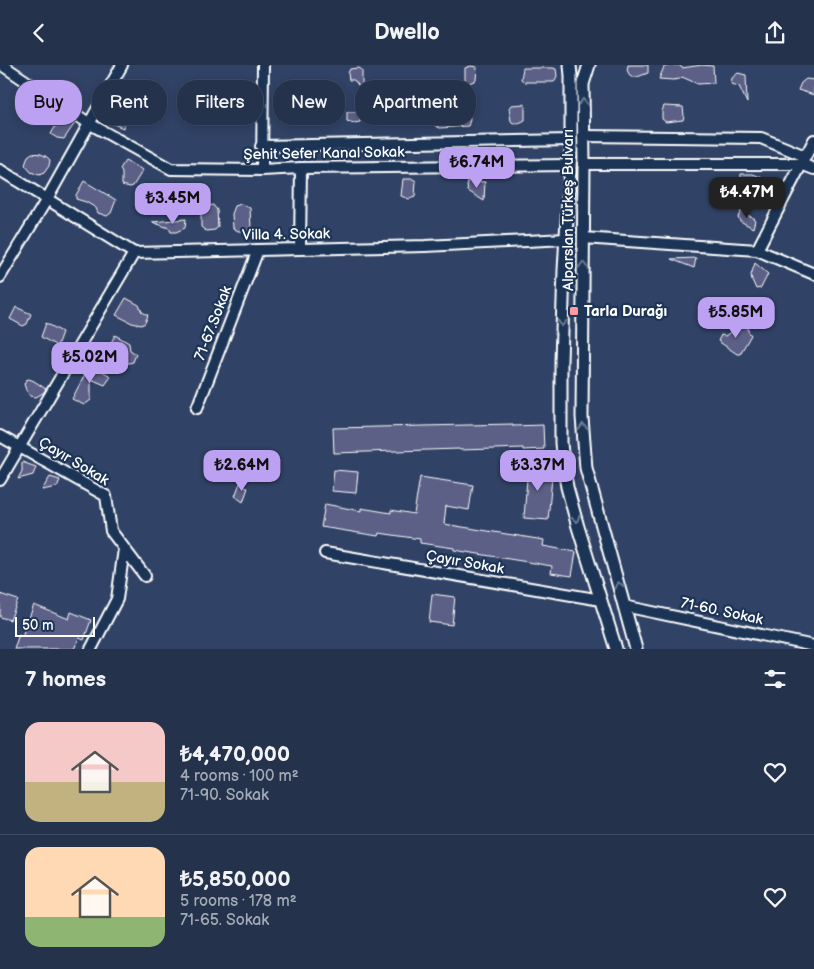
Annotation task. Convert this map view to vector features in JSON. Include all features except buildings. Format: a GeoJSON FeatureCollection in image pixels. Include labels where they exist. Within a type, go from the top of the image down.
{"type":"FeatureCollection","features":[{"type":"Feature","properties":{"kind":"street","name":"Şehit Sefer Kanal Sokak"},"geometry":{"type":"LineString","coordinates":[[2,65],[90,124],[171,169],[262,170],[570,165]]}},
{"type":"Feature","properties":{"kind":"street"},"geometry":{"type":"LineString","coordinates":[[0,277],[47,199],[122,65]]}},
{"type":"Feature","properties":{"kind":"street"},"geometry":{"type":"LineString","coordinates":[[262,65],[262,170]]}},
{"type":"Feature","properties":{"kind":"street","name":"Alparslan Türkeş Bulvarı"},"geometry":{"type":"LineString","coordinates":[[570,65],[571,140],[561,361],[561,443],[567,487],[616,649]]}},
{"type":"Feature","properties":{"kind":"street","name":"Alparslan Türkeş Bulvarı"},"geometry":{"type":"LineString","coordinates":[[589,65],[583,84],[582,417],[586,468],[636,649]]}},
{"type":"Feature","properties":{"kind":"street"},"geometry":{"type":"LineString","coordinates":[[583,136],[761,137],[803,160],[814,169]]}},
{"type":"Feature","properties":{"kind":"street","name":"Şehit Sefer Kanal Sokak"},"geometry":{"type":"LineString","coordinates":[[261,146],[571,140]]}},
{"type":"Feature","properties":{"kind":"street"},"geometry":{"type":"LineString","coordinates":[[757,250],[814,140]]}},
{"type":"Feature","properties":{"kind":"street"},"geometry":{"type":"LineString","coordinates":[[584,164],[803,160]]}},
{"type":"Feature","properties":{"kind":"street"},"geometry":{"type":"LineString","coordinates":[[300,248],[301,168]]}},
{"type":"Feature","properties":{"kind":"street"},"geometry":{"type":"LineString","coordinates":[[0,170],[134,253],[0,480]]}},
{"type":"Feature","properties":{"kind":"street","name":"Villa 4. Sokak"},"geometry":{"type":"LineString","coordinates":[[134,253],[425,246],[566,239]]}},
{"type":"Feature","properties":{"kind":"street"},"geometry":{"type":"LineString","coordinates":[[583,239],[757,250],[814,274]]}},
{"type":"Feature","properties":{"kind":"street","name":"71-67.Sokak"},"geometry":{"type":"LineString","coordinates":[[197,408],[258,249]]}},
{"type":"Feature","properties":{"kind":"street","name":"Çayır Sokak"},"geometry":{"type":"LineString","coordinates":[[0,436],[106,496],[111,531],[145,576]]}},
{"type":"Feature","properties":{"kind":"street"},"geometry":{"type":"LineString","coordinates":[[92,649],[117,599],[124,549]]}},
{"type":"Feature","properties":{"kind":"street","name":"Çayır Sokak"},"geometry":{"type":"LineString","coordinates":[[325,553],[601,600]]}},
{"type":"Feature","properties":{"kind":"street","name":"71-60. Sokak"},"geometry":{"type":"LineString","coordinates":[[624,606],[814,646]]}},
{"type":"Feature","properties":{"kind":"place","name":"Tarla Durağı"},"geometry":{"type":"Point","coordinates":[574,311]}}]}
